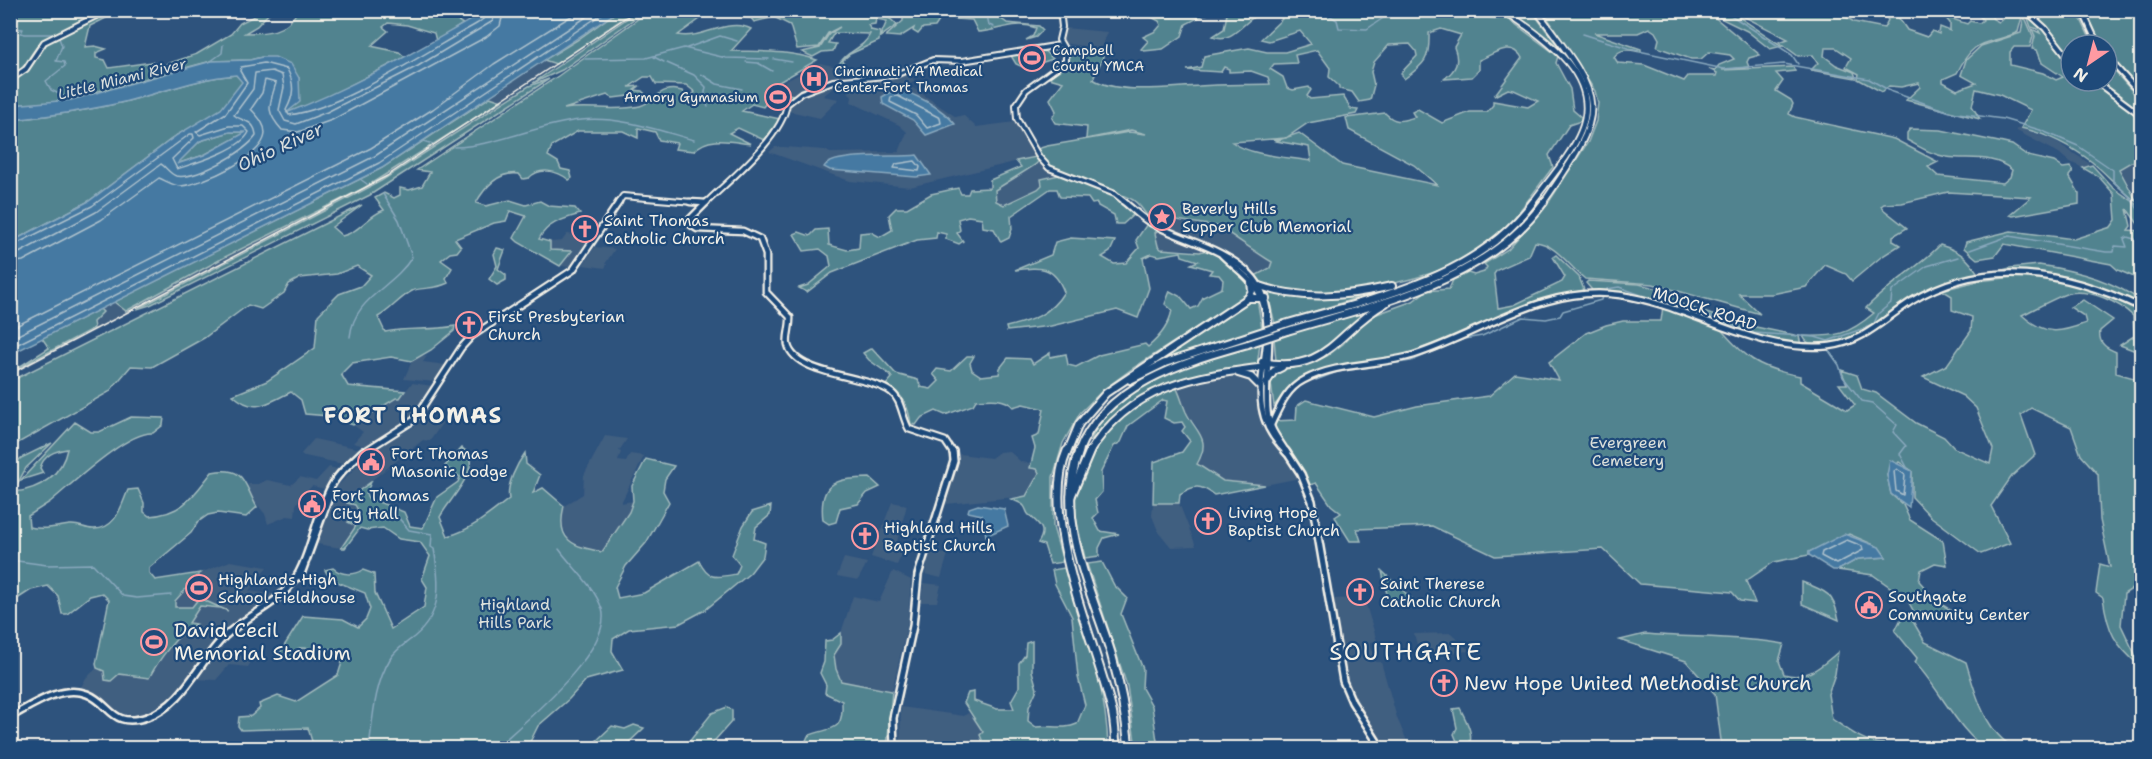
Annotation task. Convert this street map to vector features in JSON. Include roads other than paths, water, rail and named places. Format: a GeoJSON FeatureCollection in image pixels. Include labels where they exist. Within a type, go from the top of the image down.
{"type":"FeatureCollection","features":[{"type":"Feature","properties":{"kind":"highway"},"geometry":{"type":"LineString","coordinates":[[1503,10],[1543,39]]}},
{"type":"Feature","properties":{"kind":"highway"},"geometry":{"type":"LineString","coordinates":[[1129,748],[1118,677],[1079,554],[1069,506],[1069,483],[1076,456],[1092,427],[1114,402],[1130,390],[1161,373],[1248,344],[1286,327],[1425,280],[1472,258],[1509,231],[1532,202],[1581,130],[1586,109],[1582,87],[1567,62],[1508,10]]}},
{"type":"Feature","properties":{"kind":"highway"},"geometry":{"type":"LineString","coordinates":[[1232,372],[1251,377],[1263,384],[1274,371],[1324,354],[1367,314],[1416,290],[1466,270],[1507,243],[1532,217],[1587,138],[1593,117],[1590,94],[1578,68],[1536,10]]}},
{"type":"Feature","properties":{"kind":"highway"},"geometry":{"type":"LineString","coordinates":[[1542,10],[1556,38]]}},
{"type":"Feature","properties":{"kind":"highway"},"geometry":{"type":"LineString","coordinates":[[1260,286],[1279,291],[1346,295],[1425,280]]}},
{"type":"Feature","properties":{"kind":"highway"},"geometry":{"type":"LineString","coordinates":[[1248,298],[1252,291],[1251,282]]}},
{"type":"Feature","properties":{"kind":"highway"},"geometry":{"type":"LineString","coordinates":[[1067,451],[1094,410],[1127,382],[1166,363],[1248,336],[1416,290]]}},
{"type":"Feature","properties":{"kind":"highway"},"geometry":{"type":"LineString","coordinates":[[1116,748],[1112,710],[1059,522],[1058,486],[1067,451],[1079,424],[1106,393],[1248,298],[1279,291]]}},
{"type":"Feature","properties":{"kind":"highway"},"geometry":{"type":"LineString","coordinates":[[1069,506],[1079,468],[1087,451],[1116,416],[1139,399],[1190,378],[1264,365],[1285,366]]}},
{"type":"Feature","properties":{"kind":"main road"},"geometry":{"type":"LineString","coordinates":[[10,80],[26,69],[44,42],[108,10]]}},
{"type":"Feature","properties":{"kind":"main road"},"geometry":{"type":"LineString","coordinates":[[1060,10],[1062,27],[1058,38],[1066,53],[1065,63],[1029,87],[1017,102],[1015,110],[1017,119],[1039,158],[1058,173],[1115,194],[1152,224],[1193,238],[1221,253],[1242,266],[1260,286],[1265,319],[1263,413],[1275,441],[1287,453]]}},
{"type":"Feature","properties":{"kind":"main road"},"geometry":{"type":"LineString","coordinates":[[2025,10],[2045,28],[2059,46]]}},
{"type":"Feature","properties":{"kind":"main road"},"geometry":{"type":"LineString","coordinates":[[2082,10],[2093,33]]}},
{"type":"Feature","properties":{"kind":"main road"},"geometry":{"type":"LineString","coordinates":[[894,748],[893,718],[913,626],[918,575],[954,461],[952,448],[944,440],[910,430],[906,425],[900,402],[887,390],[832,372],[794,355],[787,343],[791,326],[790,316],[772,301],[765,290],[768,266],[764,246],[760,239],[748,232],[693,227],[691,218],[766,142],[785,117],[789,102],[801,93],[840,81],[901,74],[930,60],[962,61],[1061,45]]}},
{"type":"Feature","properties":{"kind":"main road"},"geometry":{"type":"LineString","coordinates":[[2119,70],[2142,96]]}},
{"type":"Feature","properties":{"kind":"main road"},"geometry":{"type":"LineString","coordinates":[[2111,93],[2142,116]]}},
{"type":"Feature","properties":{"kind":"main road"},"geometry":{"type":"LineString","coordinates":[[10,717],[57,694],[74,691],[87,694],[119,718],[147,717],[176,700],[225,636],[284,594],[304,571],[335,485],[367,451],[414,423],[466,345],[480,332],[576,270],[628,195],[705,203]]}},
{"type":"Feature","properties":{"kind":"main road"},"geometry":{"type":"LineString","coordinates":[[1221,253],[1262,295]]}},
{"type":"Feature","properties":{"kind":"main road","name":"MOOCK ROAD"},"geometry":{"type":"LineString","coordinates":[[1263,413],[1279,408],[1291,389],[1319,373],[1415,355],[1545,301],[1575,292],[1599,291],[1622,295],[1759,338],[1806,346],[1833,345],[1857,340],[1875,330],[1925,293],[1952,282],[1982,276],[2031,272],[2064,276],[2101,288],[2142,308]]}},
{"type":"Feature","properties":{"kind":"main road"},"geometry":{"type":"LineString","coordinates":[[1263,384],[1266,403],[1263,413]]}},
{"type":"Feature","properties":{"kind":"main road"},"geometry":{"type":"LineString","coordinates":[[1266,403],[1279,408],[1271,425]]}},
{"type":"Feature","properties":{"kind":"main road"},"geometry":{"type":"LineString","coordinates":[[1263,413],[1307,486],[1316,512],[1343,681],[1352,702],[1381,748]]}},
{"type":"Feature","properties":{"kind":"water","name":"Ohio River"},"geometry":{"type":"Polygon","coordinates":[[[486,11],[618,11],[382,168],[11,354],[11,242],[89,201],[177,135],[221,109],[242,82],[236,75],[222,77],[193,82],[110,105],[11,120],[11,105],[71,100],[212,61],[275,57],[291,64],[299,78],[300,102],[286,113],[363,79],[486,11]],[[230,132],[200,141],[177,164],[204,155],[246,132],[230,132]]]}},
{"type":"Feature","properties":{"kind":"water"},"geometry":{"type":"Polygon","coordinates":[[[894,90],[910,93],[927,102],[955,124],[926,135],[913,120],[883,104],[882,97],[894,90]]]}},
{"type":"Feature","properties":{"kind":"water"},"geometry":{"type":"Polygon","coordinates":[[[917,155],[931,175],[916,177],[830,170],[824,167],[830,162],[852,157],[917,155]]]}},
{"type":"Feature","properties":{"kind":"water"},"geometry":{"type":"Polygon","coordinates":[[[1890,460],[1912,471],[1909,507],[1891,494],[1887,475],[1890,460]]]}},
{"type":"Feature","properties":{"kind":"water"},"geometry":{"type":"Polygon","coordinates":[[[978,505],[1004,509],[1008,526],[986,536],[982,515],[968,512],[969,508],[978,505]]]}},
{"type":"Feature","properties":{"kind":"water"},"geometry":{"type":"Polygon","coordinates":[[[1844,534],[1879,547],[1886,557],[1858,559],[1838,570],[1833,570],[1809,555],[1809,552],[1844,534]]]}},
{"type":"Feature","properties":{"kind":"waterway"},"geometry":{"type":"LineString","coordinates":[[986,10],[989,25],[994,27]]}},
{"type":"Feature","properties":{"kind":"waterway"},"geometry":{"type":"LineString","coordinates":[[1320,10],[1337,20],[1339,28],[1367,29],[1392,12],[1400,10]]}},
{"type":"Feature","properties":{"kind":"waterway"},"geometry":{"type":"LineString","coordinates":[[1401,10],[1410,13],[1423,10]]}},
{"type":"Feature","properties":{"kind":"waterway"},"geometry":{"type":"LineString","coordinates":[[1447,10],[1498,19]]}},
{"type":"Feature","properties":{"kind":"waterway"},"geometry":{"type":"LineString","coordinates":[[1723,10],[1792,55],[1798,64]]}},
{"type":"Feature","properties":{"kind":"waterway"},"geometry":{"type":"LineString","coordinates":[[10,28],[23,29],[21,33],[25,34],[53,34]]}},
{"type":"Feature","properties":{"kind":"waterway"},"geometry":{"type":"LineString","coordinates":[[1583,34],[1634,50],[1724,69],[1784,64],[1869,79],[1892,92],[1950,112],[2003,119],[2040,130],[2078,146],[2113,170],[2113,181],[2130,197],[2142,215]]}},
{"type":"Feature","properties":{"kind":"waterway"},"geometry":{"type":"LineString","coordinates":[[687,48],[720,36],[737,41]]}},
{"type":"Feature","properties":{"kind":"waterway","name":"Little Miami River"},"geometry":{"type":"LineString","coordinates":[[59,38],[62,46],[56,61],[64,62],[65,66],[46,81],[51,90],[71,100]]}},
{"type":"Feature","properties":{"kind":"waterway"},"geometry":{"type":"LineString","coordinates":[[211,61],[222,53],[223,45]]}},
{"type":"Feature","properties":{"kind":"waterway"},"geometry":{"type":"LineString","coordinates":[[585,59],[646,58],[684,48],[726,58],[769,59]]}},
{"type":"Feature","properties":{"kind":"waterway"},"geometry":{"type":"LineString","coordinates":[[654,57],[664,62]]}},
{"type":"Feature","properties":{"kind":"waterway"},"geometry":{"type":"LineString","coordinates":[[774,59],[792,62]]}},
{"type":"Feature","properties":{"kind":"waterway"},"geometry":{"type":"LineString","coordinates":[[746,62],[758,63],[772,71]]}},
{"type":"Feature","properties":{"kind":"waterway"},"geometry":{"type":"LineString","coordinates":[[667,63],[694,75],[706,87],[704,98],[708,107]]}},
{"type":"Feature","properties":{"kind":"waterway"},"geometry":{"type":"LineString","coordinates":[[701,74],[717,84],[742,89]]}},
{"type":"Feature","properties":{"kind":"waterway"},"geometry":{"type":"LineString","coordinates":[[454,147],[486,143],[565,122],[595,119],[624,122],[694,140]]}},
{"type":"Feature","properties":{"kind":"waterway"},"geometry":{"type":"LineString","coordinates":[[423,141],[433,144]]}},
{"type":"Feature","properties":{"kind":"waterway"},"geometry":{"type":"LineString","coordinates":[[360,179],[367,184]]}},
{"type":"Feature","properties":{"kind":"waterway"},"geometry":{"type":"LineString","coordinates":[[350,337],[353,323],[366,302],[395,277],[412,257],[399,220],[383,194]]}},
{"type":"Feature","properties":{"kind":"waterway"},"geometry":{"type":"LineString","coordinates":[[1970,250],[2009,236],[2106,252],[2114,252],[2115,246],[2127,247],[2124,239],[2127,237],[2142,241]]}},
{"type":"Feature","properties":{"kind":"waterway"},"geometry":{"type":"LineString","coordinates":[[1687,312],[1697,312],[1754,333],[1815,337],[1828,341],[1873,325],[1879,313],[1891,303],[1892,291],[1927,266],[1958,257]]}},
{"type":"Feature","properties":{"kind":"waterway"},"geometry":{"type":"LineString","coordinates":[[1607,289],[1619,287],[1682,310]]}},
{"type":"Feature","properties":{"kind":"waterway"},"geometry":{"type":"LineString","coordinates":[[1316,380],[1337,372],[1411,361],[1464,339],[1482,336],[1523,317],[1546,319],[1560,316],[1563,311],[1601,300],[1602,296]]}},
{"type":"Feature","properties":{"kind":"waterway"},"geometry":{"type":"LineString","coordinates":[[1827,348],[1839,365],[1843,377],[1862,401],[1872,403],[1897,425],[1893,432],[1906,446],[1900,454],[1908,469]]}},
{"type":"Feature","properties":{"kind":"waterway"},"geometry":{"type":"LineString","coordinates":[[369,748],[375,702],[385,669],[395,652],[423,628],[435,608],[437,597],[437,574],[434,549],[431,547],[432,534],[409,530],[390,508]]}},
{"type":"Feature","properties":{"kind":"waterway"},"geometry":{"type":"LineString","coordinates":[[496,748],[564,684],[594,644],[602,625],[602,609],[589,585],[559,549]]}},
{"type":"Feature","properties":{"kind":"waterway"},"geometry":{"type":"LineString","coordinates":[[10,560],[47,565],[93,564],[123,596],[137,598],[171,595]]}},
{"type":"Feature","properties":{"kind":"railway"},"geometry":{"type":"LineString","coordinates":[[10,374],[387,176],[637,10]]}},
{"type":"Feature","properties":{"kind":"place","name":"Campbell County YMCA"},"geometry":{"type":"Point","coordinates":[1032,58]}},
{"type":"Feature","properties":{"kind":"place","name":"Cincinnati VA Medical Center-Fort Thomas"},"geometry":{"type":"Point","coordinates":[814,79]}},
{"type":"Feature","properties":{"kind":"place","name":"Armory Gymnasium"},"geometry":{"type":"Point","coordinates":[778,97]}},
{"type":"Feature","properties":{"kind":"place","name":"Beverly Hills Supper Club Memorial"},"geometry":{"type":"Point","coordinates":[1162,217]}},
{"type":"Feature","properties":{"kind":"place","name":"Saint Thomas Catholic Church"},"geometry":{"type":"Point","coordinates":[585,229]}},
{"type":"Feature","properties":{"kind":"place","name":"First Presbyterian Church"},"geometry":{"type":"Point","coordinates":[469,325]}},
{"type":"Feature","properties":{"kind":"place","name":"Fort Thomas Masonic Lodge"},"geometry":{"type":"Point","coordinates":[371,462]}},
{"type":"Feature","properties":{"kind":"place","name":"Fort Thomas City Hall"},"geometry":{"type":"Point","coordinates":[312,504]}},
{"type":"Feature","properties":{"kind":"place","name":"Living Hope Baptist Church"},"geometry":{"type":"Point","coordinates":[1208,521]}},
{"type":"Feature","properties":{"kind":"place","name":"Highland Hills Baptist Church"},"geometry":{"type":"Point","coordinates":[865,536]}},
{"type":"Feature","properties":{"kind":"place","name":"Highlands High School Fieldhouse"},"geometry":{"type":"Point","coordinates":[199,588]}},
{"type":"Feature","properties":{"kind":"place","name":"Saint Therese Catholic Church"},"geometry":{"type":"Point","coordinates":[1360,592]}},
{"type":"Feature","properties":{"kind":"place","name":"Southgate Community Center"},"geometry":{"type":"Point","coordinates":[1869,605]}},
{"type":"Feature","properties":{"kind":"place","name":"David Cecil Memorial Stadium"},"geometry":{"type":"Point","coordinates":[154,642]}},
{"type":"Feature","properties":{"kind":"place","name":"New Hope United Methodist Church"},"geometry":{"type":"Point","coordinates":[1444,683]}},
{"type":"Feature","properties":{"kind":"district","name":"FORT THOMAS"},"geometry":{"type":"Point","coordinates":[413,415]}},
{"type":"Feature","properties":{"kind":"district","name":"SOUTHGATE"},"geometry":{"type":"Point","coordinates":[1406,652]}},
{"type":"Feature","properties":{"kind":"park label","name":"Evergreen Cemetery"},"geometry":{"type":"Point","coordinates":[1628,451]}},
{"type":"Feature","properties":{"kind":"park label","name":"Highland Hills Park"},"geometry":{"type":"Point","coordinates":[515,613]}}]}
